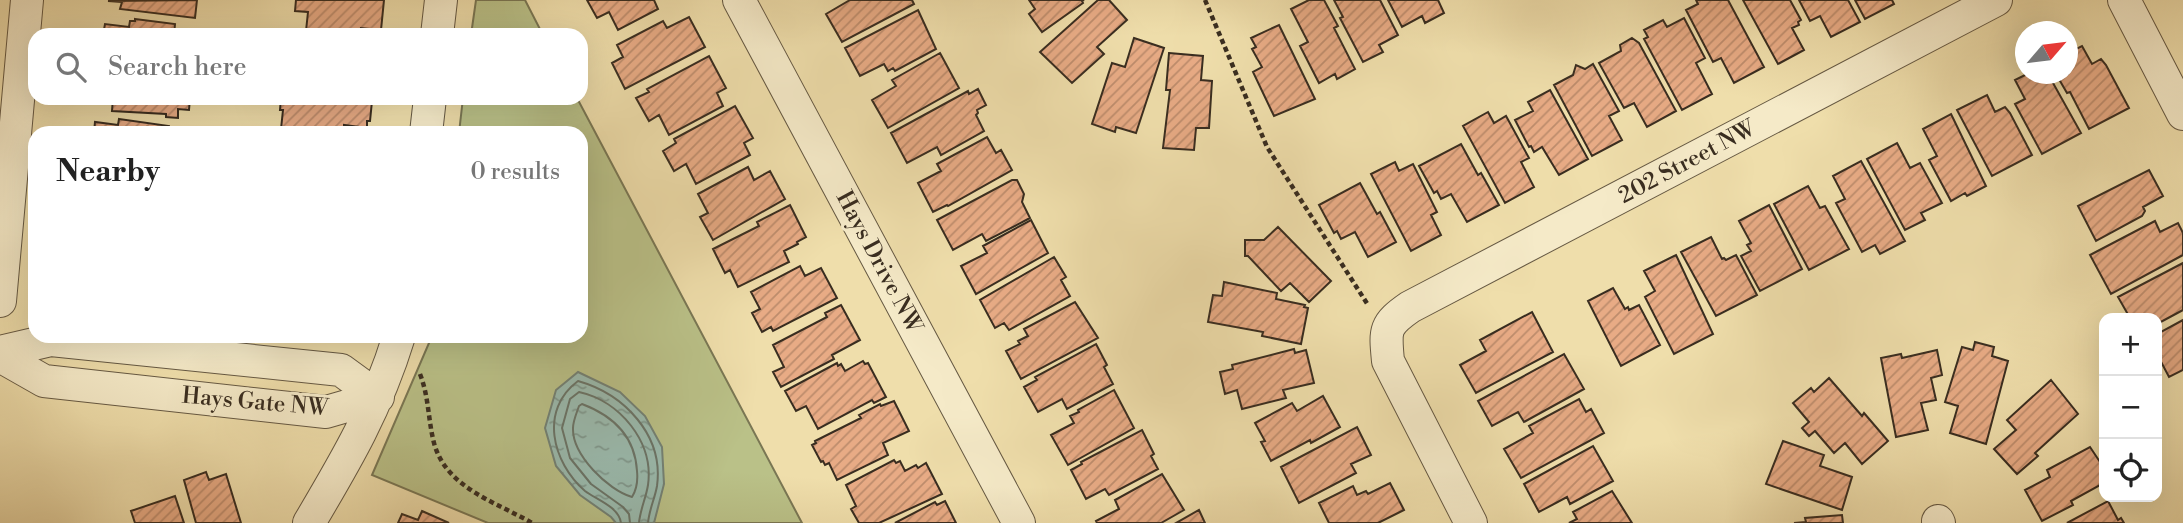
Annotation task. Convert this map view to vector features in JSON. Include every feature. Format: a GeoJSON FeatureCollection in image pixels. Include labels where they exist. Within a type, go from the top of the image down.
{"type":"FeatureCollection","features":[{"type":"Feature","properties":{"kind":"street"},"geometry":{"type":"LineString","coordinates":[[0,301],[27,0]]}},
{"type":"Feature","properties":{"kind":"street"},"geometry":{"type":"LineString","coordinates":[[438,28],[441,0]]}},
{"type":"Feature","properties":{"kind":"street","name":"Hays Drive NW"},"geometry":{"type":"LineString","coordinates":[[739,0],[1019,523]]}},
{"type":"Feature","properties":{"kind":"street","name":"202 Street NW"},"geometry":{"type":"LineString","coordinates":[[1385,332],[1396,317],[1410,307],[1996,0]]}},
{"type":"Feature","properties":{"kind":"street"},"geometry":{"type":"LineString","coordinates":[[2124,0],[2183,114]]}},
{"type":"Feature","properties":{"kind":"street"},"geometry":{"type":"LineString","coordinates":[[427,126],[429,105]]}},
{"type":"Feature","properties":{"kind":"street"},"geometry":{"type":"LineString","coordinates":[[1385,332],[1388,361],[1395,379],[1471,523]]}},
{"type":"Feature","properties":{"kind":"street","name":"Hays Gate NW"},"geometry":{"type":"LineString","coordinates":[[0,354],[40,343]]}},
{"type":"Feature","properties":{"kind":"street","name":"Hays Gate NW"},"geometry":{"type":"LineString","coordinates":[[80,343],[341,370],[378,397]]}},
{"type":"Feature","properties":{"kind":"street"},"geometry":{"type":"LineString","coordinates":[[309,523],[358,440],[378,397],[397,344]]}},
{"type":"Feature","properties":{"kind":"street","name":"Hays Gate NW"},"geometry":{"type":"LineString","coordinates":[[0,354],[44,381],[326,412],[378,397]]}},
{"type":"Feature","properties":{"kind":"path"},"geometry":{"type":"LineString","coordinates":[[1205,0],[1267,147],[1385,332]]}},
{"type":"Feature","properties":{"kind":"path"},"geometry":{"type":"LineString","coordinates":[[397,344],[421,376],[429,406],[433,440],[444,466],[469,489],[532,523]]}},
{"type":"Feature","properties":{"kind":"green space"},"geometry":{"type":"Polygon","coordinates":[[[476,0],[525,0],[539,28],[472,28],[476,0]]]}},
{"type":"Feature","properties":{"kind":"green space"},"geometry":{"type":"Polygon","coordinates":[[[462,105],[581,105],[802,523],[488,523],[372,475],[429,343],[588,343],[588,126],[460,126],[462,105]]]}},
{"type":"Feature","properties":{"kind":"water"},"geometry":{"type":"Polygon","coordinates":[[[578,372],[620,392],[645,416],[662,447],[664,484],[654,523],[616,523],[580,495],[556,466],[545,428],[556,390],[578,372]]]}},
{"type":"Feature","properties":{"kind":"building"},"geometry":{"type":"Polygon","coordinates":[[[197,0],[195,18],[120,9],[122,2],[108,1],[197,0]]]}},
{"type":"Feature","properties":{"kind":"building"},"geometry":{"type":"Polygon","coordinates":[[[296,0],[384,0],[381,28],[306,28],[308,12],[295,11],[296,0]]]}},
{"type":"Feature","properties":{"kind":"building"},"geometry":{"type":"Polygon","coordinates":[[[587,0],[654,0],[658,9],[618,30],[609,12],[597,18],[587,0]]]}},
{"type":"Feature","properties":{"kind":"building"},"geometry":{"type":"Polygon","coordinates":[[[850,0],[912,0],[914,4],[842,42],[826,14],[850,0]]]}},
{"type":"Feature","properties":{"kind":"building"},"geometry":{"type":"Polygon","coordinates":[[[1029,0],[1084,0],[1042,32],[1029,14],[1035,9],[1029,0]]]}},
{"type":"Feature","properties":{"kind":"building"},"geometry":{"type":"Polygon","coordinates":[[[1098,0],[1109,0],[1127,20],[1097,47],[1104,54],[1072,83],[1040,52],[1098,0]]]}},
{"type":"Feature","properties":{"kind":"building"},"geometry":{"type":"Polygon","coordinates":[[[1309,0],[1324,0],[1338,26],[1334,28],[1355,69],[1337,79],[1335,74],[1319,83],[1300,46],[1308,42],[1291,9],[1309,0]]]}},
{"type":"Feature","properties":{"kind":"building"},"geometry":{"type":"Polygon","coordinates":[[[1334,0],[1380,0],[1398,35],[1379,45],[1383,52],[1363,62],[1340,18],[1343,17],[1334,0]]]}},
{"type":"Feature","properties":{"kind":"building"},"geometry":{"type":"Polygon","coordinates":[[[1388,0],[1438,0],[1444,13],[1425,23],[1422,16],[1402,27],[1388,0]]]}},
{"type":"Feature","properties":{"kind":"building"},"geometry":{"type":"Polygon","coordinates":[[[1696,0],[1728,0],[1764,67],[1734,83],[1721,58],[1713,62],[1686,10],[1698,4],[1696,0]]]}},
{"type":"Feature","properties":{"kind":"building"},"geometry":{"type":"Polygon","coordinates":[[[1743,0],[1790,0],[1801,20],[1799,25],[1792,28],[1804,50],[1778,64],[1743,0]]]}},
{"type":"Feature","properties":{"kind":"building"},"geometry":{"type":"Polygon","coordinates":[[[1799,0],[1848,0],[1860,22],[1831,37],[1820,16],[1810,21],[1799,0]]]}},
{"type":"Feature","properties":{"kind":"building"},"geometry":{"type":"Polygon","coordinates":[[[1855,0],[1892,0],[1894,4],[1865,19],[1855,0]]]}},
{"type":"Feature","properties":{"kind":"building"},"geometry":{"type":"Polygon","coordinates":[[[918,10],[936,49],[895,71],[893,68],[888,71],[884,64],[860,76],[845,48],[918,10]]]}},
{"type":"Feature","properties":{"kind":"building"},"geometry":{"type":"Polygon","coordinates":[[[689,17],[705,47],[625,89],[612,63],[623,57],[617,45],[663,21],[667,28],[689,17]]]}},
{"type":"Feature","properties":{"kind":"building"},"geometry":{"type":"Polygon","coordinates":[[[1684,18],[1705,58],[1696,63],[1712,94],[1682,110],[1644,39],[1648,37],[1644,30],[1663,20],[1667,27],[1684,18]]]}},
{"type":"Feature","properties":{"kind":"building"},"geometry":{"type":"Polygon","coordinates":[[[130,21],[175,24],[175,28],[104,28],[105,24],[129,27],[130,21]]]}},
{"type":"Feature","properties":{"kind":"building"},"geometry":{"type":"Polygon","coordinates":[[[1279,25],[1315,99],[1274,116],[1253,72],[1262,67],[1252,49],[1256,47],[1251,38],[1279,25]]]}},
{"type":"Feature","properties":{"kind":"building"},"geometry":{"type":"Polygon","coordinates":[[[1134,38],[1164,48],[1136,133],[1116,127],[1115,132],[1092,124],[1112,63],[1125,67],[1134,38]]]}},
{"type":"Feature","properties":{"kind":"building"},"geometry":{"type":"Polygon","coordinates":[[[1632,38],[1639,43],[1676,111],[1647,127],[1634,103],[1624,108],[1599,63],[1621,51],[1620,45],[1632,38]]]}},
{"type":"Feature","properties":{"kind":"building"},"geometry":{"type":"Polygon","coordinates":[[[2082,46],[2092,64],[2101,59],[2129,108],[2089,129],[2070,92],[2067,93],[2062,84],[2078,84],[2078,48],[2082,46]]]}},
{"type":"Feature","properties":{"kind":"building"},"geometry":{"type":"Polygon","coordinates":[[[940,53],[959,88],[888,128],[872,100],[896,86],[892,80],[940,53]]]}},
{"type":"Feature","properties":{"kind":"building"},"geometry":{"type":"Polygon","coordinates":[[[1169,53],[1203,56],[1201,80],[1212,81],[1209,128],[1196,128],[1194,150],[1163,148],[1170,90],[1166,90],[1169,53]]]}},
{"type":"Feature","properties":{"kind":"building"},"geometry":{"type":"Polygon","coordinates":[[[709,56],[726,88],[717,93],[723,106],[669,135],[659,115],[649,121],[636,98],[649,92],[647,89],[709,56]]]}},
{"type":"Feature","properties":{"kind":"building"},"geometry":{"type":"Polygon","coordinates":[[[1593,64],[1619,111],[1609,116],[1622,140],[1592,156],[1554,85],[1573,75],[1576,65],[1585,69],[1593,64]]]}},
{"type":"Feature","properties":{"kind":"building"},"geometry":{"type":"Polygon","coordinates":[[[2017,84],[2054,84],[2081,133],[2042,154],[2015,104],[2025,99],[2017,84]]]}},
{"type":"Feature","properties":{"kind":"building"},"geometry":{"type":"Polygon","coordinates":[[[978,89],[986,105],[977,110],[976,115],[984,131],[941,155],[937,147],[907,163],[891,133],[968,91],[969,94],[978,89]]]}},
{"type":"Feature","properties":{"kind":"building"},"geometry":{"type":"Polygon","coordinates":[[[1550,90],[1588,159],[1559,175],[1542,147],[1534,152],[1531,146],[1529,147],[1515,120],[1533,111],[1528,102],[1550,90]]]}},
{"type":"Feature","properties":{"kind":"building"},"geometry":{"type":"Polygon","coordinates":[[[1987,95],[1995,112],[2005,107],[2010,113],[2032,155],[1992,176],[1957,110],[1987,95]]]}},
{"type":"Feature","properties":{"kind":"building"},"geometry":{"type":"Polygon","coordinates":[[[112,105],[189,105],[189,110],[178,109],[178,118],[166,117],[166,114],[112,111],[112,105]]]}},
{"type":"Feature","properties":{"kind":"building"},"geometry":{"type":"Polygon","coordinates":[[[280,105],[372,105],[367,126],[281,126],[283,110],[280,110],[280,105]]]}},
{"type":"Feature","properties":{"kind":"building"},"geometry":{"type":"Polygon","coordinates":[[[735,106],[753,138],[744,143],[750,155],[696,184],[686,164],[674,171],[663,151],[676,143],[674,139],[735,106]]]}},
{"type":"Feature","properties":{"kind":"building"},"geometry":{"type":"Polygon","coordinates":[[[1488,112],[1494,123],[1506,116],[1529,158],[1521,162],[1534,187],[1505,203],[1463,126],[1488,112]]]}},
{"type":"Feature","properties":{"kind":"building"},"geometry":{"type":"Polygon","coordinates":[[[1951,114],[1986,186],[1951,201],[1929,160],[1937,156],[1923,129],[1951,114]]]}},
{"type":"Feature","properties":{"kind":"building"},"geometry":{"type":"Polygon","coordinates":[[[119,119],[169,126],[95,126],[95,122],[118,125],[119,119]]]}},
{"type":"Feature","properties":{"kind":"building"},"geometry":{"type":"Polygon","coordinates":[[[987,137],[996,153],[1001,150],[1012,170],[933,212],[918,183],[941,171],[937,164],[987,137]]]}},
{"type":"Feature","properties":{"kind":"building"},"geometry":{"type":"Polygon","coordinates":[[[1897,143],[1910,168],[1920,163],[1942,203],[1921,213],[1925,220],[1905,230],[1867,159],[1897,143]]]}},
{"type":"Feature","properties":{"kind":"building"},"geometry":{"type":"Polygon","coordinates":[[[1461,144],[1499,205],[1467,222],[1451,194],[1441,199],[1437,191],[1434,193],[1419,166],[1461,144]]]}},
{"type":"Feature","properties":{"kind":"building"},"geometry":{"type":"Polygon","coordinates":[[[1861,161],[1905,241],[1880,254],[1875,245],[1862,252],[1836,203],[1845,199],[1833,176],[1861,161]]]}},
{"type":"Feature","properties":{"kind":"building"},"geometry":{"type":"Polygon","coordinates":[[[1395,162],[1399,171],[1413,164],[1437,212],[1431,215],[1441,235],[1411,251],[1371,174],[1395,162]]]}},
{"type":"Feature","properties":{"kind":"building"},"geometry":{"type":"Polygon","coordinates":[[[748,167],[754,180],[770,171],[785,199],[713,240],[700,217],[708,213],[698,194],[748,167]]]}},
{"type":"Feature","properties":{"kind":"building"},"geometry":{"type":"Polygon","coordinates":[[[2149,170],[2163,196],[2143,207],[2145,211],[2142,216],[2096,241],[2078,206],[2149,170]]]}},
{"type":"Feature","properties":{"kind":"building"},"geometry":{"type":"Polygon","coordinates":[[[1012,180],[1017,180],[1024,194],[1022,202],[1030,218],[986,241],[982,234],[953,250],[937,220],[1012,180]]]}},
{"type":"Feature","properties":{"kind":"building"},"geometry":{"type":"Polygon","coordinates":[[[1360,183],[1396,242],[1368,257],[1355,232],[1341,239],[1337,231],[1334,233],[1319,205],[1360,183]]]}},
{"type":"Feature","properties":{"kind":"building"},"geometry":{"type":"Polygon","coordinates":[[[1808,186],[1820,208],[1825,206],[1849,249],[1809,270],[1774,204],[1808,186]]]}},
{"type":"Feature","properties":{"kind":"building"},"geometry":{"type":"Polygon","coordinates":[[[790,205],[806,237],[784,251],[789,262],[738,287],[730,270],[725,273],[713,249],[759,226],[757,222],[790,205]]]}},
{"type":"Feature","properties":{"kind":"building"},"geometry":{"type":"Polygon","coordinates":[[[1769,205],[1802,269],[1760,291],[1741,256],[1751,251],[1747,245],[1751,243],[1739,221],[1769,205]]]}},
{"type":"Feature","properties":{"kind":"building"},"geometry":{"type":"Polygon","coordinates":[[[1031,220],[1048,253],[976,294],[961,266],[987,253],[983,246],[1031,220]]]}},
{"type":"Feature","properties":{"kind":"building"},"geometry":{"type":"Polygon","coordinates":[[[2155,221],[2160,232],[2178,223],[2183,233],[2183,255],[2111,294],[2090,255],[2155,221]]]}},
{"type":"Feature","properties":{"kind":"building"},"geometry":{"type":"Polygon","coordinates":[[[1278,227],[1331,281],[1309,302],[1290,283],[1281,291],[1245,256],[1245,240],[1264,240],[1278,227]]]}},
{"type":"Feature","properties":{"kind":"building"},"geometry":{"type":"Polygon","coordinates":[[[1711,237],[1722,259],[1736,255],[1757,295],[1716,316],[1681,252],[1711,237]]]}},
{"type":"Feature","properties":{"kind":"building"},"geometry":{"type":"Polygon","coordinates":[[[1676,255],[1713,334],[1674,354],[1645,297],[1655,291],[1644,271],[1676,255]]]}},
{"type":"Feature","properties":{"kind":"building"},"geometry":{"type":"Polygon","coordinates":[[[1054,257],[1066,277],[1061,280],[1070,296],[1009,330],[1004,323],[995,328],[980,300],[1054,257]]]}},
{"type":"Feature","properties":{"kind":"building"},"geometry":{"type":"Polygon","coordinates":[[[2183,263],[2183,310],[2162,321],[2162,313],[2127,313],[2118,297],[2183,263]]]}},
{"type":"Feature","properties":{"kind":"building"},"geometry":{"type":"Polygon","coordinates":[[[800,266],[805,276],[821,268],[837,298],[773,331],[771,327],[762,332],[752,313],[760,309],[751,292],[800,266]]]}},
{"type":"Feature","properties":{"kind":"building"},"geometry":{"type":"Polygon","coordinates":[[[1224,282],[1277,293],[1276,299],[1305,305],[1304,307],[1308,308],[1301,344],[1262,336],[1263,332],[1208,322],[1213,295],[1222,296],[1224,282]]]}},
{"type":"Feature","properties":{"kind":"building"},"geometry":{"type":"Polygon","coordinates":[[[1613,288],[1625,309],[1639,305],[1660,345],[1621,366],[1588,301],[1613,288]]]}},
{"type":"Feature","properties":{"kind":"building"},"geometry":{"type":"Polygon","coordinates":[[[1075,302],[1098,338],[1021,379],[1006,351],[1020,344],[1018,341],[1028,336],[1024,329],[1075,302]]]}},
{"type":"Feature","properties":{"kind":"building"},"geometry":{"type":"Polygon","coordinates":[[[841,305],[860,340],[832,355],[834,359],[781,387],[773,372],[784,367],[773,345],[827,317],[825,313],[841,305]]]}},
{"type":"Feature","properties":{"kind":"building"},"geometry":{"type":"Polygon","coordinates":[[[1532,312],[1553,352],[1476,393],[1460,365],[1486,351],[1480,340],[1532,312]]]}},
{"type":"Feature","properties":{"kind":"building"},"geometry":{"type":"Polygon","coordinates":[[[2183,320],[2183,370],[2169,377],[2162,364],[2162,331],[2183,320]]]}},
{"type":"Feature","properties":{"kind":"building"},"geometry":{"type":"Polygon","coordinates":[[[1975,342],[1994,347],[1992,356],[2008,361],[1986,444],[1950,433],[1958,406],[1945,402],[1962,347],[1973,350],[1975,342]]]}},
{"type":"Feature","properties":{"kind":"building"},"geometry":{"type":"Polygon","coordinates":[[[1096,344],[1113,384],[1067,409],[1062,399],[1038,412],[1024,387],[1037,380],[1035,377],[1096,344]]]}},
{"type":"Feature","properties":{"kind":"building"},"geometry":{"type":"Polygon","coordinates":[[[1294,349],[1295,353],[1306,350],[1314,383],[1283,390],[1286,398],[1242,409],[1237,390],[1225,394],[1220,372],[1233,369],[1232,365],[1294,349]]]}},
{"type":"Feature","properties":{"kind":"building"},"geometry":{"type":"Polygon","coordinates":[[[1937,350],[1942,375],[1931,378],[1936,400],[1921,403],[1928,430],[1896,437],[1881,358],[1901,354],[1902,358],[1937,350]]]}},
{"type":"Feature","properties":{"kind":"building"},"geometry":{"type":"Polygon","coordinates":[[[1564,354],[1584,389],[1524,422],[1518,412],[1492,426],[1478,401],[1564,354]]]}},
{"type":"Feature","properties":{"kind":"building"},"geometry":{"type":"Polygon","coordinates":[[[863,361],[868,363],[886,397],[874,403],[872,400],[818,429],[806,406],[796,411],[785,391],[837,363],[838,366],[841,364],[845,371],[863,361]]]}},
{"type":"Feature","properties":{"kind":"building"},"geometry":{"type":"Polygon","coordinates":[[[1829,378],[1888,441],[1862,464],[1845,443],[1834,453],[1815,431],[1809,436],[1802,428],[1809,422],[1793,403],[1811,388],[1814,392],[1829,378]]]}},
{"type":"Feature","properties":{"kind":"building"},"geometry":{"type":"Polygon","coordinates":[[[2051,380],[2078,414],[2035,453],[2038,456],[2017,474],[1994,449],[2016,430],[2007,420],[2051,380]]]}},
{"type":"Feature","properties":{"kind":"building"},"geometry":{"type":"Polygon","coordinates":[[[1114,390],[1134,428],[1068,465],[1051,435],[1074,423],[1070,416],[1079,412],[1078,410],[1114,390]]]}},
{"type":"Feature","properties":{"kind":"building"},"geometry":{"type":"Polygon","coordinates":[[[1323,396],[1340,427],[1271,461],[1261,442],[1265,441],[1255,423],[1292,403],[1297,411],[1323,396]]]}},
{"type":"Feature","properties":{"kind":"building"},"geometry":{"type":"Polygon","coordinates":[[[1579,399],[1586,412],[1591,409],[1604,433],[1521,478],[1504,449],[1533,433],[1529,426],[1579,399]]]}},
{"type":"Feature","properties":{"kind":"building"},"geometry":{"type":"Polygon","coordinates":[[[894,401],[909,431],[883,443],[888,455],[837,480],[829,463],[825,465],[821,462],[812,445],[861,418],[859,415],[880,404],[881,406],[894,401]]]}},
{"type":"Feature","properties":{"kind":"building"},"geometry":{"type":"Polygon","coordinates":[[[1357,427],[1371,455],[1351,464],[1356,473],[1299,503],[1281,467],[1357,427]]]}},
{"type":"Feature","properties":{"kind":"building"},"geometry":{"type":"Polygon","coordinates":[[[1142,430],[1158,469],[1109,495],[1105,489],[1086,499],[1071,470],[1142,430]]]}},
{"type":"Feature","properties":{"kind":"building"},"geometry":{"type":"Polygon","coordinates":[[[1783,441],[1824,455],[1820,466],[1852,477],[1842,510],[1766,484],[1783,441]]]}},
{"type":"Feature","properties":{"kind":"building"},"geometry":{"type":"Polygon","coordinates":[[[1593,446],[1613,481],[1570,504],[1567,497],[1539,512],[1524,484],[1593,446]]]}},
{"type":"Feature","properties":{"kind":"building"},"geometry":{"type":"Polygon","coordinates":[[[2090,447],[2099,460],[2099,486],[2071,501],[2073,505],[2042,521],[2025,490],[2050,477],[2047,470],[2090,447]]]}},
{"type":"Feature","properties":{"kind":"building"},"geometry":{"type":"Polygon","coordinates":[[[894,460],[896,463],[900,461],[905,471],[926,463],[942,494],[879,523],[859,523],[851,509],[856,506],[846,485],[894,460]]]}},
{"type":"Feature","properties":{"kind":"building"},"geometry":{"type":"Polygon","coordinates":[[[206,472],[209,480],[226,474],[241,523],[196,523],[184,480],[206,472]]]}},
{"type":"Feature","properties":{"kind":"building"},"geometry":{"type":"Polygon","coordinates":[[[1162,474],[1184,510],[1161,523],[1097,523],[1096,521],[1119,509],[1115,500],[1162,474]]]}},
{"type":"Feature","properties":{"kind":"building"},"geometry":{"type":"Polygon","coordinates":[[[1390,483],[1404,510],[1378,523],[1329,523],[1319,503],[1353,486],[1357,495],[1366,491],[1368,494],[1390,483]]]}},
{"type":"Feature","properties":{"kind":"building"},"geometry":{"type":"Polygon","coordinates":[[[1612,491],[1632,523],[1569,523],[1577,519],[1573,512],[1612,491]]]}},
{"type":"Feature","properties":{"kind":"building"},"geometry":{"type":"Polygon","coordinates":[[[175,496],[184,523],[135,523],[131,511],[175,496]]]}},
{"type":"Feature","properties":{"kind":"building"},"geometry":{"type":"Polygon","coordinates":[[[945,501],[956,523],[895,523],[935,502],[937,505],[945,501]]]}},
{"type":"Feature","properties":{"kind":"building"},"geometry":{"type":"Polygon","coordinates":[[[2109,502],[2118,520],[2121,518],[2124,523],[2067,523],[2109,502]]]}},
{"type":"Feature","properties":{"kind":"building"},"geometry":{"type":"Polygon","coordinates":[[[1199,510],[1205,523],[1176,523],[1199,510]]]}},
{"type":"Feature","properties":{"kind":"building"},"geometry":{"type":"Polygon","coordinates":[[[422,511],[449,523],[398,523],[402,514],[418,520],[422,511]]]}},
{"type":"Feature","properties":{"kind":"building"},"geometry":{"type":"Polygon","coordinates":[[[1842,515],[1843,523],[1794,523],[1806,522],[1805,518],[1842,515]]]}}]}
